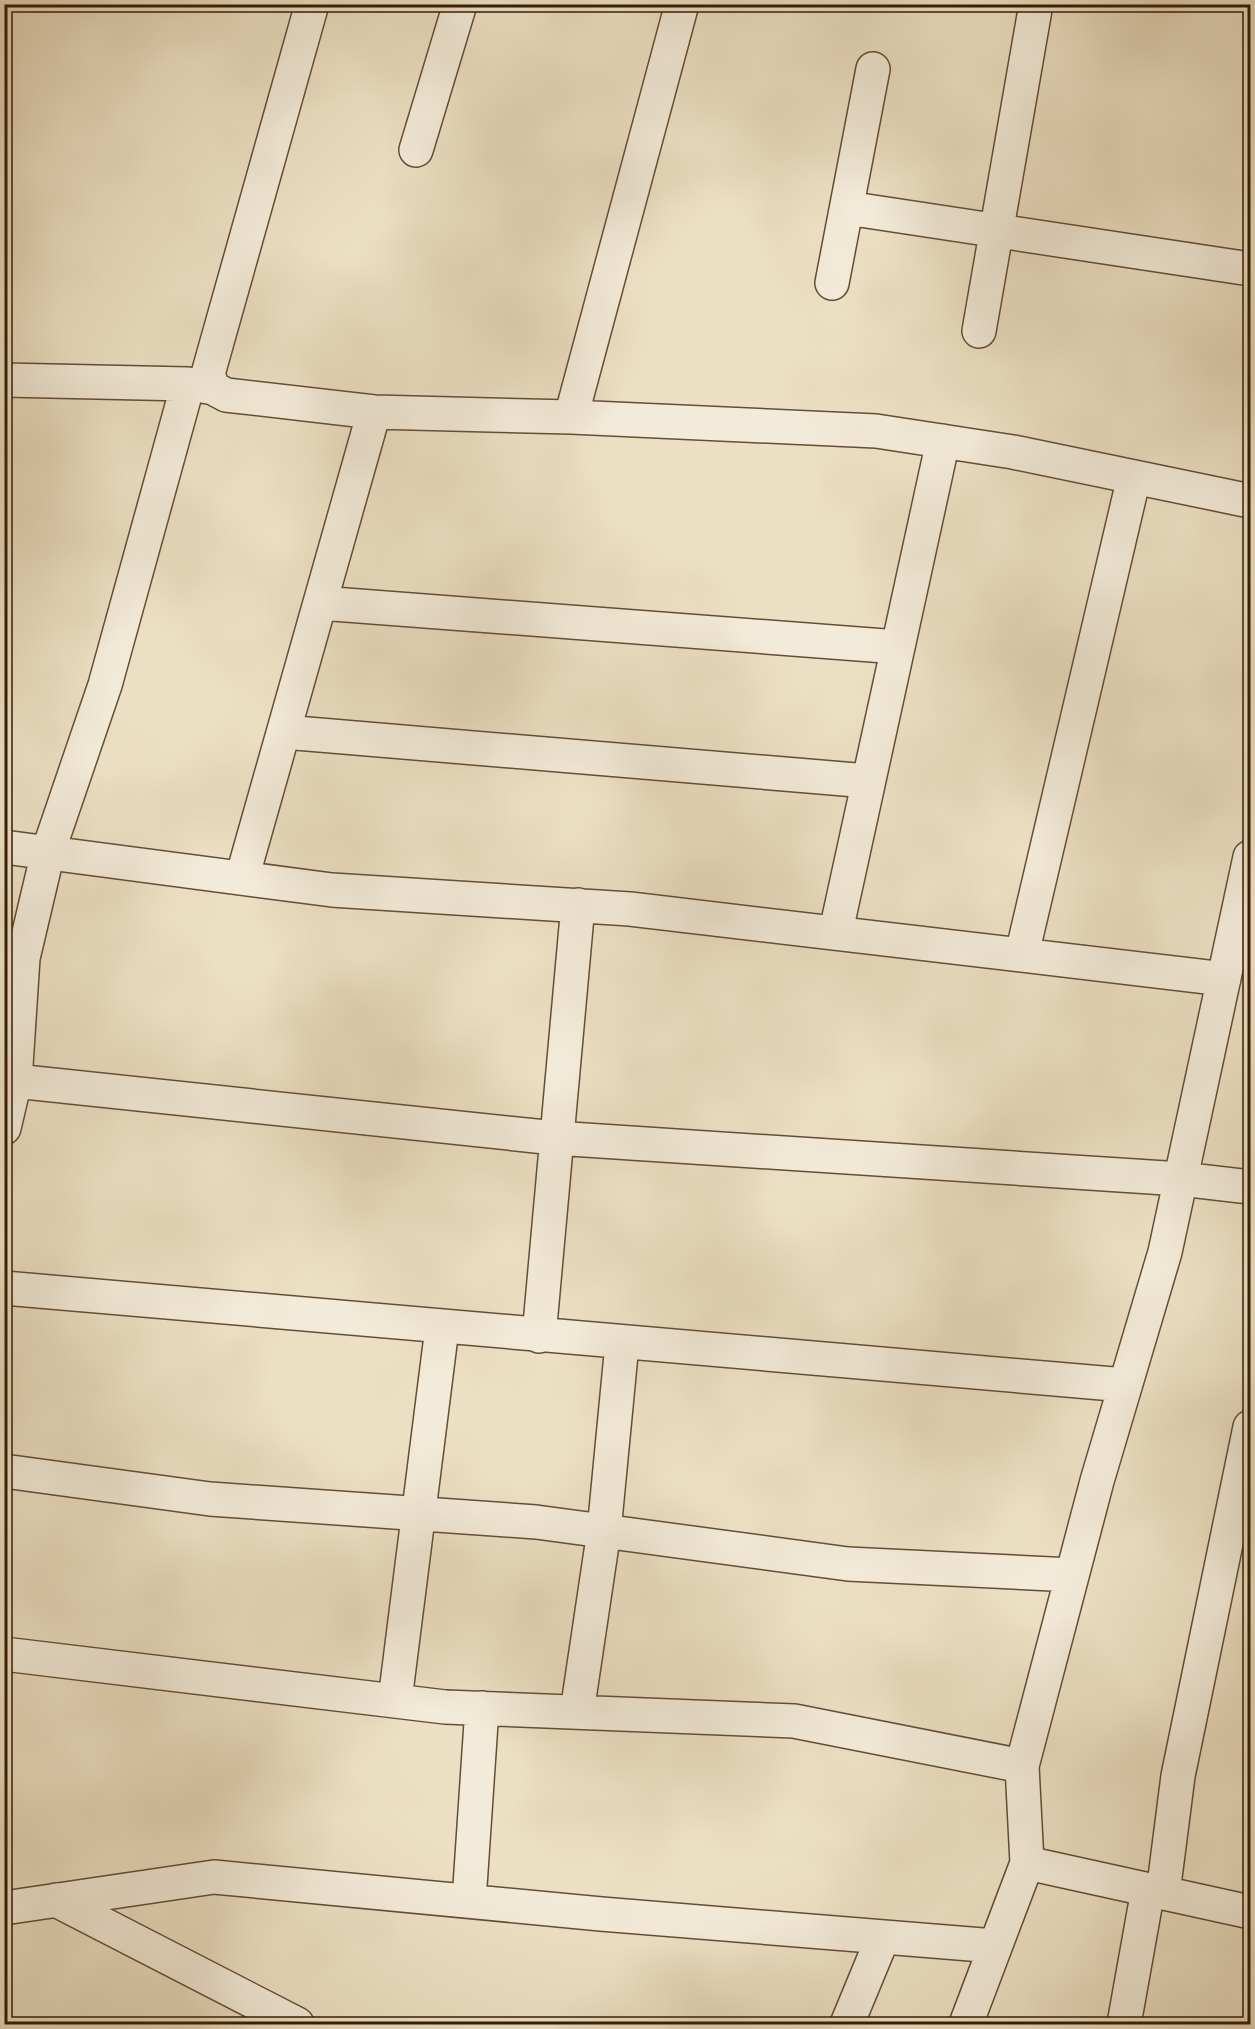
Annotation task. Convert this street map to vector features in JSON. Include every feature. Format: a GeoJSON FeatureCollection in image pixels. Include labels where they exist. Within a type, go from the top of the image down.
{"type":"FeatureCollection","features":[{"type":"Feature","properties":{"kind":"street"},"geometry":{"type":"LineString","coordinates":[[4,1128],[15,1081],[23,958],[48,852],[105,685],[200,386],[208,374],[312,4]]}},
{"type":"Feature","properties":{"kind":"street"},"geometry":{"type":"LineString","coordinates":[[416,150],[460,4]]}},
{"type":"Feature","properties":{"kind":"street"},"geometry":{"type":"LineString","coordinates":[[571,417],[682,4]]}},
{"type":"Feature","properties":{"kind":"street"},"geometry":{"type":"LineString","coordinates":[[979,331],[1036,4]]}},
{"type":"Feature","properties":{"kind":"street"},"geometry":{"type":"LineString","coordinates":[[832,283],[873,69]]}},
{"type":"Feature","properties":{"kind":"street"},"geometry":{"type":"LineString","coordinates":[[846,208],[1251,269]]}},
{"type":"Feature","properties":{"kind":"street"},"geometry":{"type":"LineString","coordinates":[[4,380],[200,386],[226,395],[374,412],[571,417],[876,431],[1013,452],[1251,501]]}},
{"type":"Feature","properties":{"kind":"street"},"geometry":{"type":"LineString","coordinates":[[242,878],[374,412]]}},
{"type":"Feature","properties":{"kind":"street"},"geometry":{"type":"LineString","coordinates":[[836,931],[943,441]]}},
{"type":"Feature","properties":{"kind":"street"},"geometry":{"type":"LineString","coordinates":[[1022,954],[1134,477]]}},
{"type":"Feature","properties":{"kind":"street"},"geometry":{"type":"LineString","coordinates":[[320,603],[898,647]]}},
{"type":"Feature","properties":{"kind":"street"},"geometry":{"type":"LineString","coordinates":[[284,732],[868,782]]}},
{"type":"Feature","properties":{"kind":"street"},"geometry":{"type":"LineString","coordinates":[[4,847],[332,890],[578,905],[836,931],[1224,979]]}},
{"type":"Feature","properties":{"kind":"street"},"geometry":{"type":"LineString","coordinates":[[966,2025],[1027,1863],[1022,1766],[1072,1575],[1165,1252],[1251,857]]}},
{"type":"Feature","properties":{"kind":"street"},"geometry":{"type":"LineString","coordinates":[[539,1336],[555,1138],[578,905]]}},
{"type":"Feature","properties":{"kind":"street"},"geometry":{"type":"LineString","coordinates":[[15,1081],[555,1138],[1181,1179],[1251,1187]]}},
{"type":"Feature","properties":{"kind":"street"},"geometry":{"type":"LineString","coordinates":[[4,1288],[622,1344],[1125,1385]]}},
{"type":"Feature","properties":{"kind":"street"},"geometry":{"type":"LineString","coordinates":[[394,1701],[442,1328]]}},
{"type":"Feature","properties":{"kind":"street"},"geometry":{"type":"LineString","coordinates":[[577,1712],[604,1531],[622,1344]]}},
{"type":"Feature","properties":{"kind":"street"},"geometry":{"type":"LineString","coordinates":[[1124,2025],[1155,1892],[1251,1427]]}},
{"type":"Feature","properties":{"kind":"street"},"geometry":{"type":"LineString","coordinates":[[4,1471],[210,1499],[536,1522],[848,1564],[1072,1575]]}},
{"type":"Feature","properties":{"kind":"street"},"geometry":{"type":"LineString","coordinates":[[4,1654],[394,1701],[482,1708],[794,1721],[1022,1766]]}},
{"type":"Feature","properties":{"kind":"street"},"geometry":{"type":"LineString","coordinates":[[469,1901],[482,1708]]}},
{"type":"Feature","properties":{"kind":"street"},"geometry":{"type":"LineString","coordinates":[[1027,1863],[1251,1912]]}},
{"type":"Feature","properties":{"kind":"street"},"geometry":{"type":"LineString","coordinates":[[4,1908],[214,1877],[995,1946]]}},
{"type":"Feature","properties":{"kind":"street"},"geometry":{"type":"LineString","coordinates":[[56,1900],[297,2025]]}},
{"type":"Feature","properties":{"kind":"street"},"geometry":{"type":"LineString","coordinates":[[847,2025],[883,1937]]}}]}
